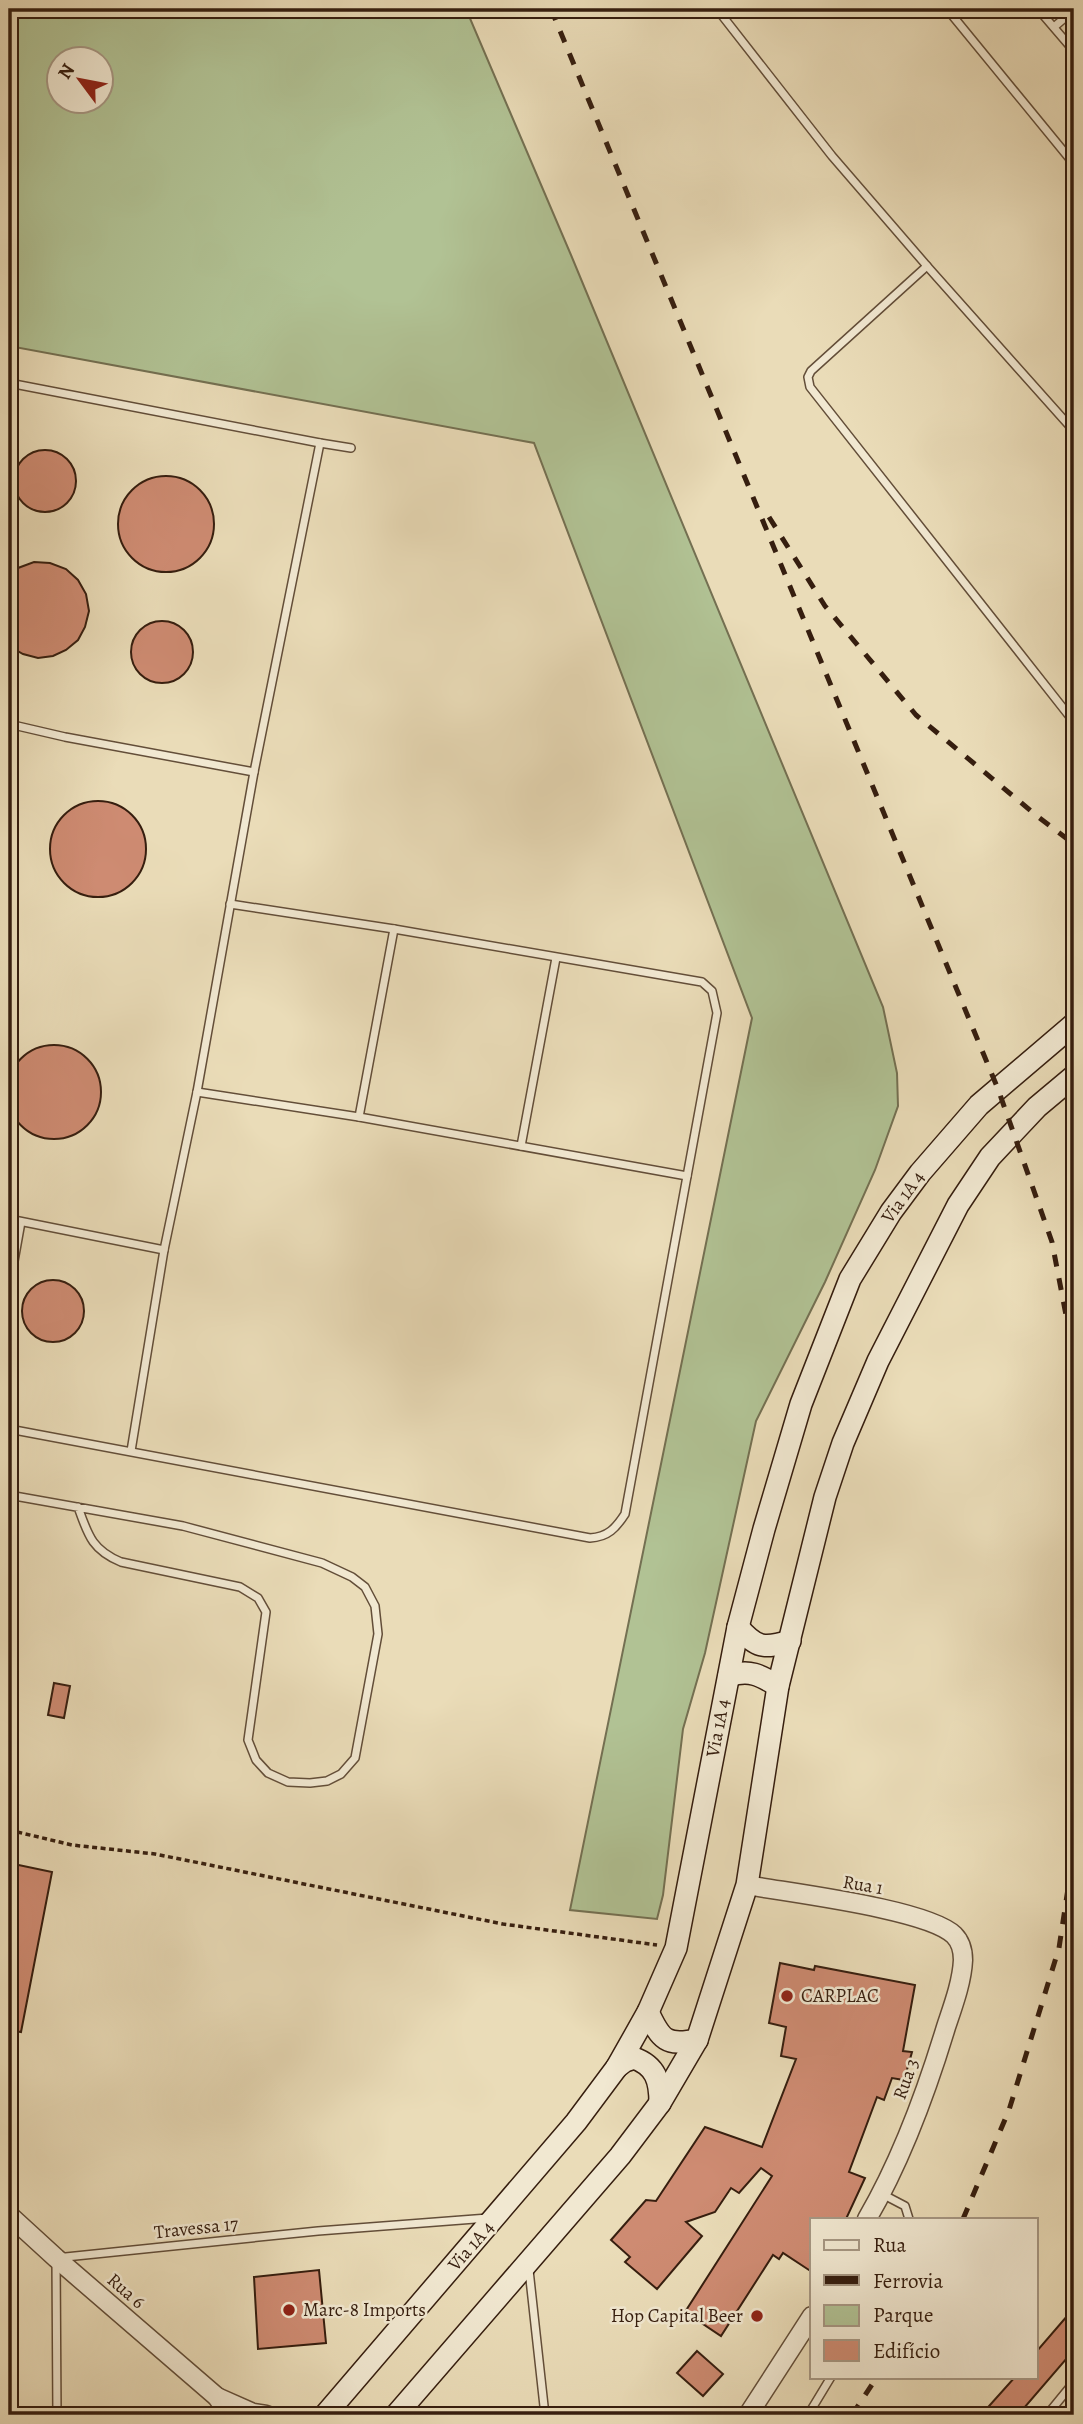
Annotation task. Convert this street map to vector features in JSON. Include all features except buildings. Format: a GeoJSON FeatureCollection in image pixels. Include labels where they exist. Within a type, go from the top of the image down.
{"type":"FeatureCollection","features":[{"type":"Feature","properties":{"kind":"main road","name":"Via 1A 4"},"geometry":{"type":"LineString","coordinates":[[325,2415],[576,2122],[617,2067],[648,2012],[676,1948],[738,1627],[764,1529],[801,1404],[850,1279],[891,1212],[920,1173],[979,1105],[1074,1024]]}},
{"type":"Feature","properties":{"kind":"main road"},"geometry":{"type":"LineString","coordinates":[[396,2415],[620,2156],[660,2103],[697,2040],[747,1885],[778,1686],[825,1497],[843,1443],[878,1361],[958,1205],[990,1157],[1037,1107],[1074,1076]]}},
{"type":"Feature","properties":{"kind":"main road"},"geometry":{"type":"LineString","coordinates":[[738,1627],[748,1638],[763,1646],[790,1640]]}},
{"type":"Feature","properties":{"kind":"main road"},"geometry":{"type":"LineString","coordinates":[[729,1676],[742,1671],[750,1672],[778,1686]]}},
{"type":"Feature","properties":{"kind":"main road"},"geometry":{"type":"LineString","coordinates":[[648,2012],[656,2030],[669,2042],[678,2044],[697,2040]]}},
{"type":"Feature","properties":{"kind":"main road"},"geometry":{"type":"LineString","coordinates":[[617,2067],[634,2058],[652,2068],[658,2078],[660,2103]]}},
{"type":"Feature","properties":{"kind":"street","name":"Rua 1"},"geometry":{"type":"LineString","coordinates":[[747,1885],[904,1913],[942,1928],[954,1936],[961,1947]]}},
{"type":"Feature","properties":{"kind":"street","name":"Rua 3"},"geometry":{"type":"LineString","coordinates":[[868,2218],[882,2194],[928,2085],[962,1969],[961,1947]]}},
{"type":"Feature","properties":{"kind":"street","name":"Rua 6"},"geometry":{"type":"LineString","coordinates":[[9,2215],[217,2397],[229,2415]]}},
{"type":"Feature","properties":{"kind":"street"},"geometry":{"type":"LineString","coordinates":[[748,2415],[810,2319]]}},
{"type":"Feature","properties":{"kind":"street","name":"Rua 6"},"geometry":{"type":"LineString","coordinates":[[217,2397],[253,2413],[267,2415]]}},
{"type":"Feature","properties":{"kind":"lane"},"geometry":{"type":"LineString","coordinates":[[717,9],[832,156],[1074,431]]}},
{"type":"Feature","properties":{"kind":"lane"},"geometry":{"type":"LineString","coordinates":[[947,9],[1074,164]]}},
{"type":"Feature","properties":{"kind":"lane"},"geometry":{"type":"LineString","coordinates":[[1038,9],[1074,51]]}},
{"type":"Feature","properties":{"kind":"lane"},"geometry":{"type":"LineString","coordinates":[[1054,27],[1074,10]]}},
{"type":"Feature","properties":{"kind":"lane"},"geometry":{"type":"LineString","coordinates":[[927,266],[811,372],[808,377],[810,387],[1074,722]]}},
{"type":"Feature","properties":{"kind":"lane"},"geometry":{"type":"LineString","coordinates":[[9,383],[351,447]]}},
{"type":"Feature","properties":{"kind":"lane"},"geometry":{"type":"LineString","coordinates":[[131,1451],[164,1250],[197,1092],[254,772],[320,443]]}},
{"type":"Feature","properties":{"kind":"lane"},"geometry":{"type":"LineString","coordinates":[[9,724],[254,772]]}},
{"type":"Feature","properties":{"kind":"lane"},"geometry":{"type":"LineString","coordinates":[[9,1429],[582,1536],[600,1537],[608,1534],[618,1525],[627,1504],[717,1013],[712,991],[702,982],[230,904]]}},
{"type":"Feature","properties":{"kind":"lane"},"geometry":{"type":"LineString","coordinates":[[359,1117],[394,929]]}},
{"type":"Feature","properties":{"kind":"lane"},"geometry":{"type":"LineString","coordinates":[[521,1146],[556,958]]}},
{"type":"Feature","properties":{"kind":"lane"},"geometry":{"type":"LineString","coordinates":[[197,1092],[359,1117],[687,1175]]}},
{"type":"Feature","properties":{"kind":"lane"},"geometry":{"type":"LineString","coordinates":[[9,1219],[164,1250]]}},
{"type":"Feature","properties":{"kind":"lane"},"geometry":{"type":"LineString","coordinates":[[9,1289],[21,1222]]}},
{"type":"Feature","properties":{"kind":"lane"},"geometry":{"type":"LineString","coordinates":[[9,1495],[78,1507],[183,1526],[322,1563],[352,1577],[365,1587],[374,1606],[378,1634],[355,1758],[341,1774],[327,1781],[288,1782],[268,1773],[256,1760],[248,1740],[266,1612],[258,1598],[240,1587],[121,1562],[107,1556],[88,1537],[78,1507]]}},
{"type":"Feature","properties":{"kind":"lane"},"geometry":{"type":"LineString","coordinates":[[882,2194],[905,2206],[909,2218]]}},
{"type":"Feature","properties":{"kind":"lane","name":"Travessa 17"},"geometry":{"type":"LineString","coordinates":[[55,2258],[317,2231],[496,2217]]}},
{"type":"Feature","properties":{"kind":"lane"},"geometry":{"type":"LineString","coordinates":[[55,2258],[57,2415]]}},
{"type":"Feature","properties":{"kind":"lane"},"geometry":{"type":"LineString","coordinates":[[528,2264],[545,2415]]}},
{"type":"Feature","properties":{"kind":"lane"},"geometry":{"type":"LineString","coordinates":[[808,2415],[830,2378]]}},
{"type":"Feature","properties":{"kind":"lane"},"geometry":{"type":"LineString","coordinates":[[1047,2415],[1074,2382]]}},
{"type":"Feature","properties":{"kind":"lane"},"geometry":{"type":"LineString","coordinates":[[131,2415],[151,2414]]}},
{"type":"Feature","properties":{"kind":"path"},"geometry":{"type":"LineString","coordinates":[[9,1830],[72,1845],[155,1854],[503,1924],[676,1948]]}},
{"type":"Feature","properties":{"kind":"green space"},"geometry":{"type":"Polygon","coordinates":[[[9,9],[466,9],[883,1007],[897,1073],[898,1106],[875,1170],[825,1282],[756,1421],[705,1653],[683,1729],[663,1895],[657,1919],[570,1910],[752,1018],[534,443],[9,346],[9,9]]]}},
{"type":"Feature","properties":{"kind":"railway"},"geometry":{"type":"LineString","coordinates":[[551,9],[998,1089],[1052,1242],[1074,1357]]}},
{"type":"Feature","properties":{"kind":"railway"},"geometry":{"type":"LineString","coordinates":[[769,517],[825,606],[916,715],[1074,844]]}},
{"type":"Feature","properties":{"kind":"railway"},"geometry":{"type":"LineString","coordinates":[[963,2218],[1009,2110],[1059,1948],[1074,1849]]}},
{"type":"Feature","properties":{"kind":"railway"},"geometry":{"type":"LineString","coordinates":[[852,2415],[876,2378]]}},
{"type":"Feature","properties":{"kind":"place","name":"CARPLAC"},"geometry":{"type":"Point","coordinates":[787,1996]}},
{"type":"Feature","properties":{"kind":"place","name":"Marc-8 Imports"},"geometry":{"type":"Point","coordinates":[289,2310]}},
{"type":"Feature","properties":{"kind":"place","name":"Hop Capital Beer"},"geometry":{"type":"Point","coordinates":[757,2316]}}]}
